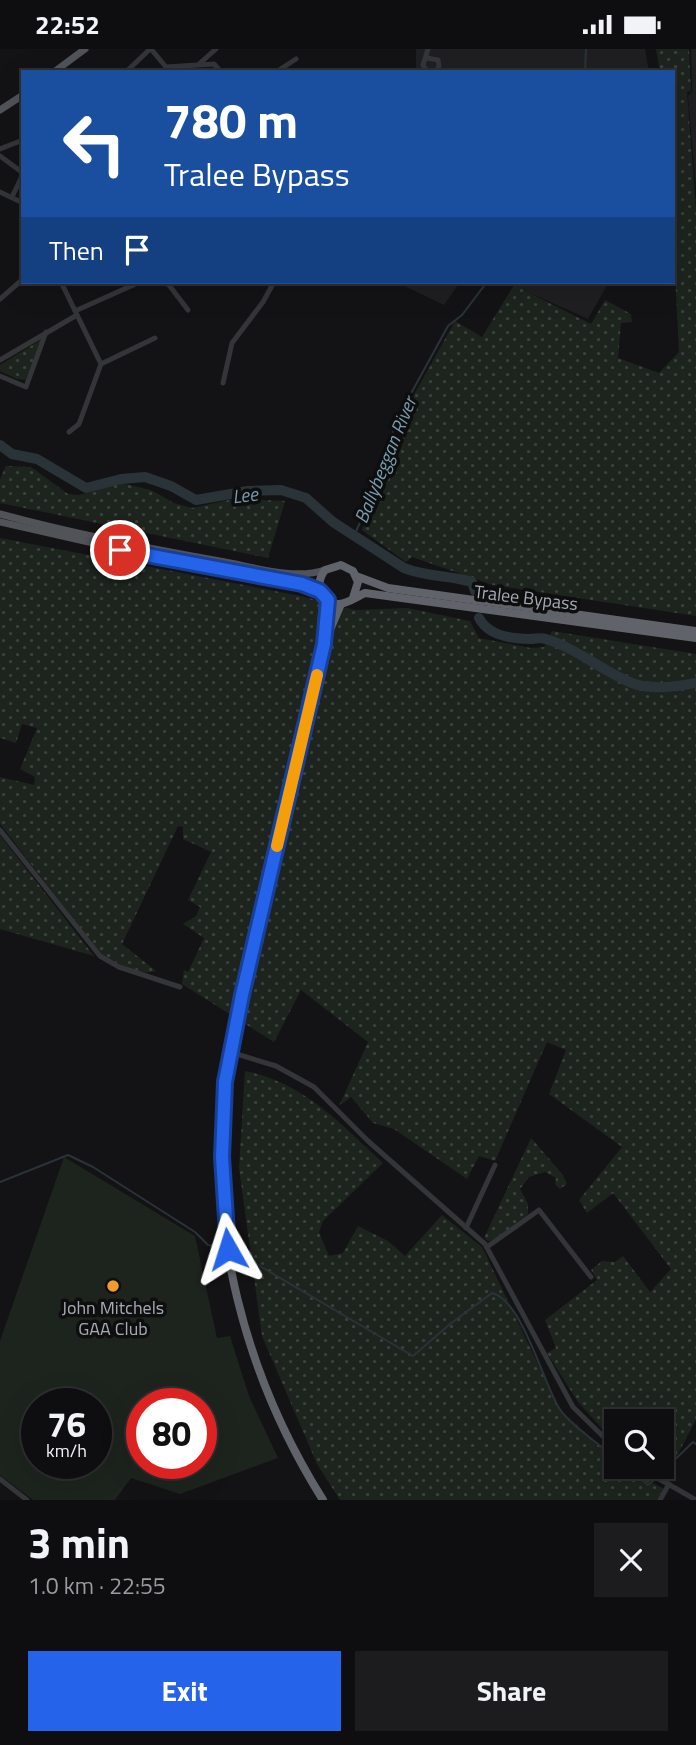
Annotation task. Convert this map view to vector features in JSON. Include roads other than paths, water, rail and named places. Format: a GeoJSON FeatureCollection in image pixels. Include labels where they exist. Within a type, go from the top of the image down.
{"type":"FeatureCollection","features":[{"type":"Feature","properties":{"kind":"highway"},"geometry":{"type":"LineString","coordinates":[[324,644],[341,604],[353,598],[358,587],[356,576],[341,565],[325,570],[320,580],[320,591],[328,600],[341,604]]}},
{"type":"Feature","properties":{"kind":"highway","name":"Tralee Bypass"},"geometry":{"type":"LineString","coordinates":[[356,576],[388,588],[468,603]]}},
{"type":"Feature","properties":{"kind":"highway","name":"Tralee Bypass"},"geometry":{"type":"LineString","coordinates":[[353,598],[365,593],[696,631]]}},
{"type":"Feature","properties":{"kind":"highway"},"geometry":{"type":"LineString","coordinates":[[323,1500],[276,1415],[237,1301],[226,1238],[222,1157],[225,1082],[230,1052],[324,644],[328,600]]}},
{"type":"Feature","properties":{"kind":"highway","name":"Tralee Bypass"},"geometry":{"type":"LineString","coordinates":[[486,605],[696,638]]}},
{"type":"Feature","properties":{"kind":"main road"},"geometry":{"type":"LineString","coordinates":[[57,70],[85,49]]}},
{"type":"Feature","properties":{"kind":"main road"},"geometry":{"type":"LineString","coordinates":[[0,110],[21,96]]}},
{"type":"Feature","properties":{"kind":"main road"},"geometry":{"type":"LineString","coordinates":[[0,514],[194,557],[295,574],[311,575],[325,570]]}},
{"type":"Feature","properties":{"kind":"main road"},"geometry":{"type":"LineString","coordinates":[[0,522],[168,560],[302,584],[320,591]]}},
{"type":"Feature","properties":{"kind":"street"},"geometry":{"type":"LineString","coordinates":[[199,64],[216,49]]}},
{"type":"Feature","properties":{"kind":"street"},"geometry":{"type":"LineString","coordinates":[[428,49],[430,57],[439,63],[437,70]]}},
{"type":"Feature","properties":{"kind":"street"},"geometry":{"type":"LineString","coordinates":[[128,70],[153,50],[167,69],[214,64],[219,70]]}},
{"type":"Feature","properties":{"kind":"street"},"geometry":{"type":"LineString","coordinates":[[426,70],[423,65],[430,57]]}},
{"type":"Feature","properties":{"kind":"street"},"geometry":{"type":"LineString","coordinates":[[278,70],[296,59]]}},
{"type":"Feature","properties":{"kind":"street"},"geometry":{"type":"LineString","coordinates":[[0,149],[21,141]]}},
{"type":"Feature","properties":{"kind":"street"},"geometry":{"type":"LineString","coordinates":[[0,156],[21,172]]}},
{"type":"Feature","properties":{"kind":"street"},"geometry":{"type":"LineString","coordinates":[[12,197],[21,177]]}},
{"type":"Feature","properties":{"kind":"street"},"geometry":{"type":"LineString","coordinates":[[1,194],[21,202]]}},
{"type":"Feature","properties":{"kind":"street"},"geometry":{"type":"LineString","coordinates":[[0,299],[21,281]]}},
{"type":"Feature","properties":{"kind":"street"},"geometry":{"type":"LineString","coordinates":[[62,284],[101,364]]}},
{"type":"Feature","properties":{"kind":"street"},"geometry":{"type":"LineString","coordinates":[[0,361],[76,313],[136,284]]}},
{"type":"Feature","properties":{"kind":"street"},"geometry":{"type":"LineString","coordinates":[[167,284],[188,310]]}},
{"type":"Feature","properties":{"kind":"street"},"geometry":{"type":"LineString","coordinates":[[223,383],[232,343],[263,303],[273,284]]}},
{"type":"Feature","properties":{"kind":"street"},"geometry":{"type":"LineString","coordinates":[[0,376],[26,387],[46,332]]}},
{"type":"Feature","properties":{"kind":"street"},"geometry":{"type":"LineString","coordinates":[[69,432],[79,424],[101,364],[155,338]]}},
{"type":"Feature","properties":{"kind":"street"},"geometry":{"type":"LineString","coordinates":[[0,830],[100,956],[119,967],[180,987]]}},
{"type":"Feature","properties":{"kind":"street"},"geometry":{"type":"LineString","coordinates":[[230,1052],[286,1070],[314,1087],[368,1141],[486,1247],[573,1407],[604,1437]]}},
{"type":"Feature","properties":{"kind":"street"},"geometry":{"type":"LineString","coordinates":[[466,1228],[495,1165]]}},
{"type":"Feature","properties":{"kind":"street"},"geometry":{"type":"LineString","coordinates":[[486,1247],[538,1210],[591,1277]]}},
{"type":"Feature","properties":{"kind":"street"},"geometry":{"type":"LineString","coordinates":[[0,1479],[27,1500]]}},
{"type":"Feature","properties":{"kind":"street"},"geometry":{"type":"LineString","coordinates":[[659,1479],[696,1500]]}},
{"type":"Feature","properties":{"kind":"street"},"geometry":{"type":"LineString","coordinates":[[660,1500],[669,1484]]}},
{"type":"Feature","properties":{"kind":"waterway","name":"Ballybeggan River"},"geometry":{"type":"LineString","coordinates":[[585,70],[586,49]]}},
{"type":"Feature","properties":{"kind":"waterway","name":"Ballybeggan River"},"geometry":{"type":"LineString","coordinates":[[354,536],[377,484],[397,419],[448,326],[462,315],[485,284]]}},
{"type":"Feature","properties":{"kind":"waterway","name":"Lee"},"geometry":{"type":"LineString","coordinates":[[0,445],[12,454],[37,459],[86,488],[121,479],[145,477],[171,486],[196,500],[248,491],[281,490],[306,498],[333,522],[404,568],[472,582],[475,591]]}},
{"type":"Feature","properties":{"kind":"waterway","name":"Lee"},"geometry":{"type":"LineString","coordinates":[[479,618],[488,628],[501,635],[542,638],[569,648],[632,683],[647,687],[696,683]]}},
{"type":"Feature","properties":{"kind":"waterway"},"geometry":{"type":"LineString","coordinates":[[0,1182],[68,1155],[93,1167],[195,1232],[208,1245],[215,1246]]}},
{"type":"Feature","properties":{"kind":"waterway"},"geometry":{"type":"LineString","coordinates":[[238,1242],[252,1254],[253,1262],[413,1356],[492,1293],[503,1299],[513,1310],[531,1343],[559,1408],[604,1448]]}},
{"type":"Feature","properties":{"kind":"waterway"},"geometry":{"type":"LineString","coordinates":[[674,1460],[693,1442],[696,1444]]}},
{"type":"Feature","properties":{"kind":"waterway"},"geometry":{"type":"LineString","coordinates":[[641,1479],[648,1485],[654,1480]]}},
{"type":"Feature","properties":{"kind":"place","name":"John Mitchels GAA Club"},"geometry":{"type":"Point","coordinates":[113,1286]}}]}
